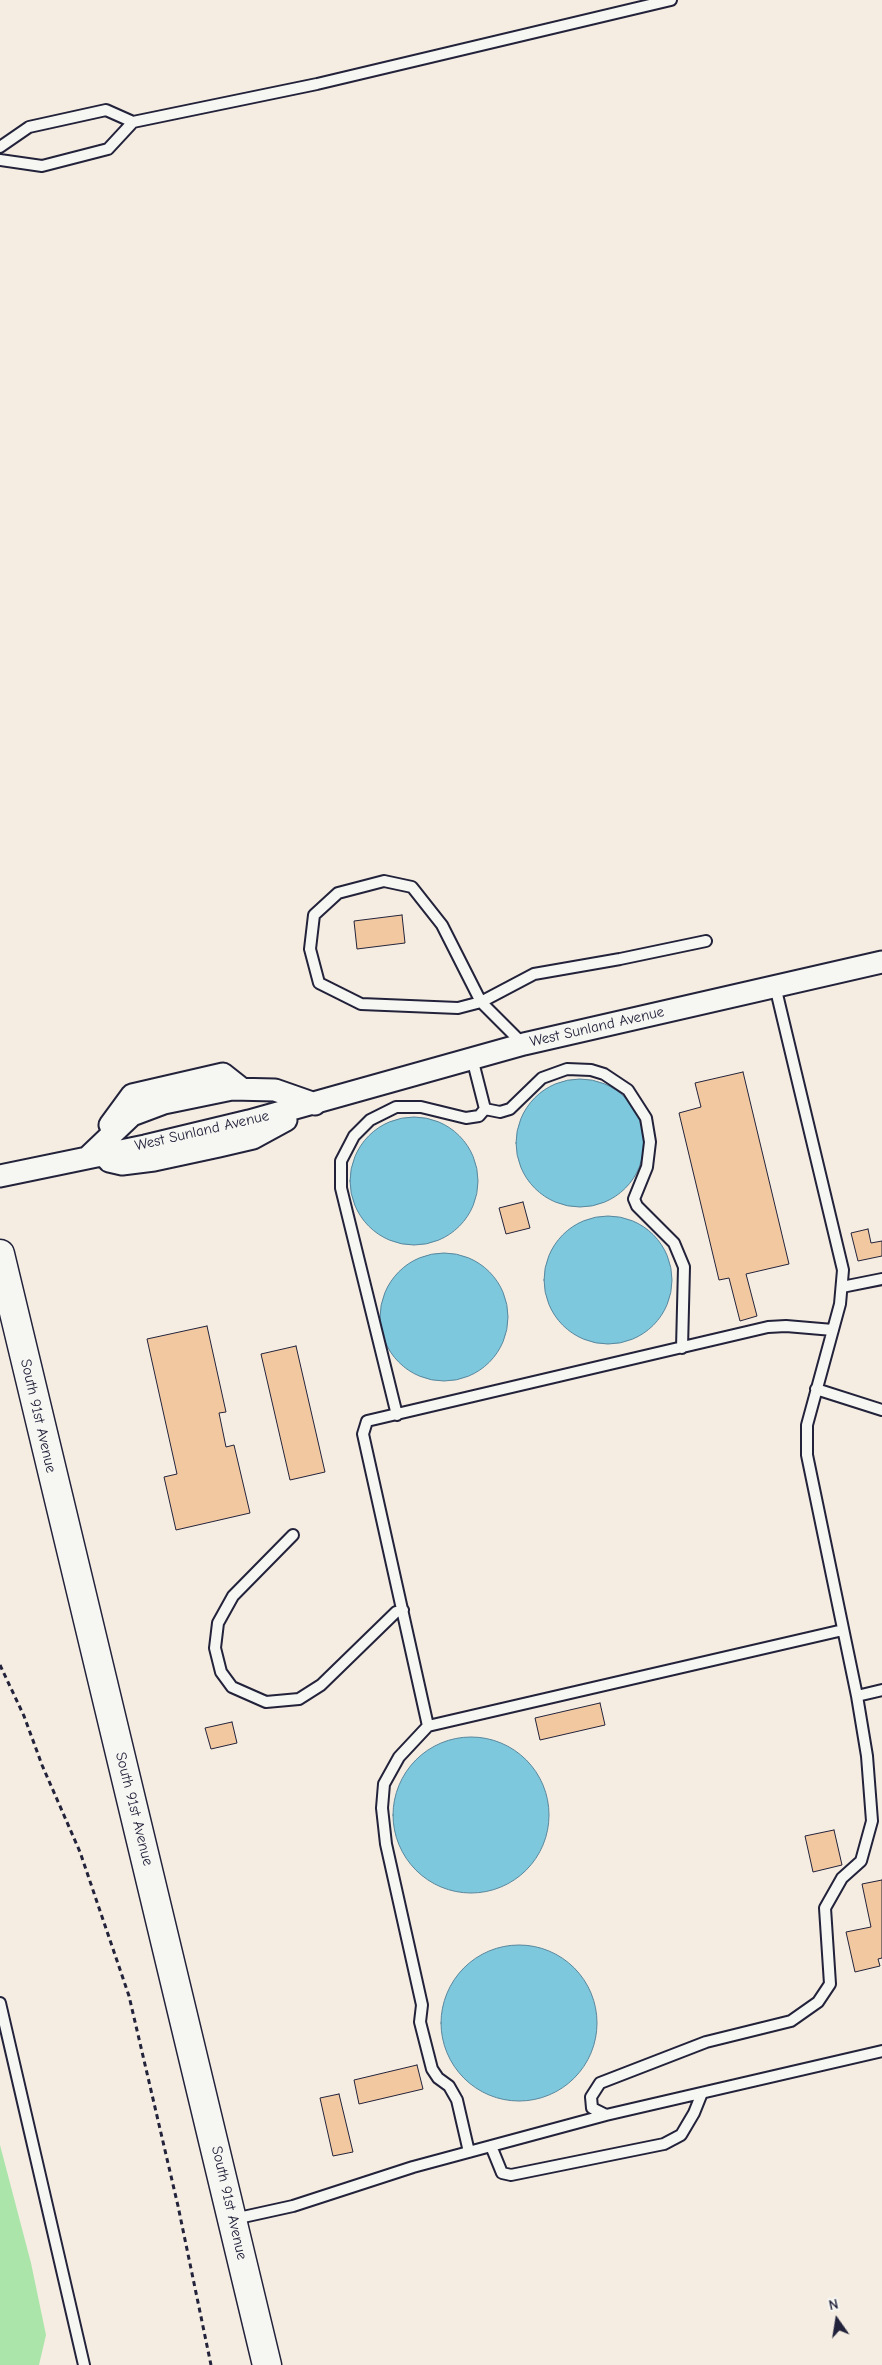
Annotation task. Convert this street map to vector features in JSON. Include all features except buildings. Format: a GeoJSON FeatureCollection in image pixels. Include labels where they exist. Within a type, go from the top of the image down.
{"type":"FeatureCollection","features":[{"type":"Feature","properties":{"kind":"main road","name":"South 91st Avenue"},"geometry":{"type":"LineString","coordinates":[[0,1254],[267,2365]]}},
{"type":"Feature","properties":{"kind":"street","name":"West Sunland Avenue"},"geometry":{"type":"LineString","coordinates":[[0,1176],[89,1156],[122,1164],[154,1160],[253,1138],[315,1104],[472,1058],[524,1044],[882,962]]}},
{"type":"Feature","properties":{"kind":"street","name":"West Sunland Avenue"},"geometry":{"type":"LineString","coordinates":[[89,1156],[132,1115],[146,1108],[232,1089],[275,1090],[315,1104]]}},
{"type":"Feature","properties":{"kind":"lane"},"geometry":{"type":"LineString","coordinates":[[0,160],[42,166],[108,149],[133,122],[317,84],[671,0]]}},
{"type":"Feature","properties":{"kind":"lane"},"geometry":{"type":"LineString","coordinates":[[0,147],[29,127],[106,110],[133,122]]}},
{"type":"Feature","properties":{"kind":"lane"},"geometry":{"type":"LineString","coordinates":[[524,1044],[481,1002],[442,925],[412,887],[384,881],[338,893],[314,915],[310,949],[319,983],[361,1004],[458,1008],[481,1002],[534,974],[706,941]]}},
{"type":"Feature","properties":{"kind":"lane"},"geometry":{"type":"LineString","coordinates":[[606,2115],[592,2108],[591,2097],[600,2083],[706,2042],[792,2021],[818,2002],[830,1984],[825,1908],[842,1878],[861,1861],[872,1820],[867,1756],[857,1696],[807,1455],[807,1425],[840,1304],[843,1270],[776,986]]}},
{"type":"Feature","properties":{"kind":"lane"},"geometry":{"type":"LineString","coordinates":[[472,1058],[485,1109]]}},
{"type":"Feature","properties":{"kind":"lane"},"geometry":{"type":"LineString","coordinates":[[485,1109],[500,1112],[510,1109],[542,1078],[567,1069],[591,1070],[604,1074],[628,1090],[646,1118],[650,1142],[647,1167],[634,1199],[637,1206],[674,1243],[684,1267],[685,1290],[682,1348]]}},
{"type":"Feature","properties":{"kind":"lane"},"geometry":{"type":"LineString","coordinates":[[397,1415],[340,1188],[341,1161],[354,1136],[370,1120],[396,1107],[421,1107],[466,1118],[479,1116],[485,1109]]}},
{"type":"Feature","properties":{"kind":"lane"},"geometry":{"type":"LineString","coordinates":[[842,1288],[882,1279]]}},
{"type":"Feature","properties":{"kind":"lane"},"geometry":{"type":"LineString","coordinates":[[428,1726],[363,1434],[367,1422],[768,1327],[786,1326],[833,1330]]}},
{"type":"Feature","properties":{"kind":"lane"},"geometry":{"type":"LineString","coordinates":[[816,1389],[882,1410]]}},
{"type":"Feature","properties":{"kind":"lane"},"geometry":{"type":"LineString","coordinates":[[293,1535],[233,1596],[218,1623],[215,1648],[221,1672],[232,1687],[266,1702],[299,1699],[320,1684],[396,1612],[403,1610]]}},
{"type":"Feature","properties":{"kind":"lane"},"geometry":{"type":"LineString","coordinates":[[469,2152],[457,2100],[449,2086],[438,2078],[432,2069],[420,2022],[422,2005],[386,1844],[382,1808],[384,1784],[400,1757],[428,1726],[843,1630]]}},
{"type":"Feature","properties":{"kind":"lane"},"geometry":{"type":"LineString","coordinates":[[857,1696],[882,1690]]}},
{"type":"Feature","properties":{"kind":"lane"},"geometry":{"type":"LineString","coordinates":[[0,2003],[4,2037],[84,2365]]}},
{"type":"Feature","properties":{"kind":"lane"},"geometry":{"type":"LineString","coordinates":[[233,2219],[293,2206],[413,2167],[606,2115],[882,2051]]}},
{"type":"Feature","properties":{"kind":"lane"},"geometry":{"type":"LineString","coordinates":[[491,2146],[502,2173],[511,2174],[664,2144],[681,2135],[694,2113],[702,2093]]}},
{"type":"Feature","properties":{"kind":"path"},"geometry":{"type":"LineString","coordinates":[[0,1665],[24,1716],[42,1765],[80,1852],[129,1996],[178,2206],[211,2365]]}},
{"type":"Feature","properties":{"kind":"green space"},"geometry":{"type":"Polygon","coordinates":[[[0,2145],[31,2263],[46,2335],[39,2365],[0,2365],[0,2145]]]}},
{"type":"Feature","properties":{"kind":"water"},"geometry":{"type":"Polygon","coordinates":[[[580,1079],[593,1080],[605,1084],[625,1098],[639,1118],[643,1130],[643,1156],[639,1168],[625,1188],[605,1202],[593,1206],[580,1207],[567,1206],[555,1202],[535,1188],[521,1168],[517,1156],[516,1143],[517,1130],[521,1118],[535,1098],[555,1084],[567,1080],[580,1079]]]}},
{"type":"Feature","properties":{"kind":"water"},"geometry":{"type":"Polygon","coordinates":[[[414,1117],[427,1118],[439,1122],[459,1136],[473,1156],[477,1168],[477,1194],[473,1206],[459,1226],[439,1240],[427,1244],[414,1245],[401,1244],[389,1240],[369,1226],[355,1206],[351,1194],[350,1181],[351,1168],[355,1156],[369,1136],[389,1122],[401,1118],[414,1117]]]}},
{"type":"Feature","properties":{"kind":"water"},"geometry":{"type":"Polygon","coordinates":[[[608,1216],[621,1217],[633,1221],[653,1235],[667,1255],[671,1267],[671,1293],[667,1305],[653,1325],[633,1339],[621,1343],[608,1344],[595,1343],[583,1339],[563,1325],[549,1305],[545,1293],[544,1280],[545,1267],[549,1255],[563,1235],[583,1221],[595,1217],[608,1216]]]}},
{"type":"Feature","properties":{"kind":"water"},"geometry":{"type":"Polygon","coordinates":[[[444,1253],[457,1254],[469,1258],[489,1272],[503,1292],[507,1304],[507,1330],[503,1342],[489,1362],[469,1376],[457,1380],[444,1381],[431,1380],[419,1376],[399,1362],[385,1342],[381,1330],[380,1317],[381,1304],[385,1292],[399,1272],[419,1258],[431,1254],[444,1253]]]}},
{"type":"Feature","properties":{"kind":"water"},"geometry":{"type":"Polygon","coordinates":[[[463,1737],[479,1737],[494,1740],[508,1746],[526,1760],[540,1778],[546,1792],[549,1815],[546,1838],[540,1852],[526,1870],[508,1884],[494,1890],[479,1893],[463,1893],[448,1890],[434,1884],[416,1870],[406,1858],[396,1838],[393,1823],[393,1807],[396,1792],[402,1778],[416,1760],[428,1750],[448,1740],[463,1737]]]}},
{"type":"Feature","properties":{"kind":"water"},"geometry":{"type":"Polygon","coordinates":[[[511,1945],[527,1945],[542,1948],[556,1954],[574,1968],[588,1986],[594,2000],[597,2023],[594,2046],[588,2060],[574,2078],[556,2092],[542,2098],[527,2101],[511,2101],[496,2098],[482,2092],[464,2078],[454,2066],[444,2046],[441,2031],[441,2015],[444,2000],[450,1986],[464,1968],[476,1958],[496,1948],[511,1945]]]}}]}
